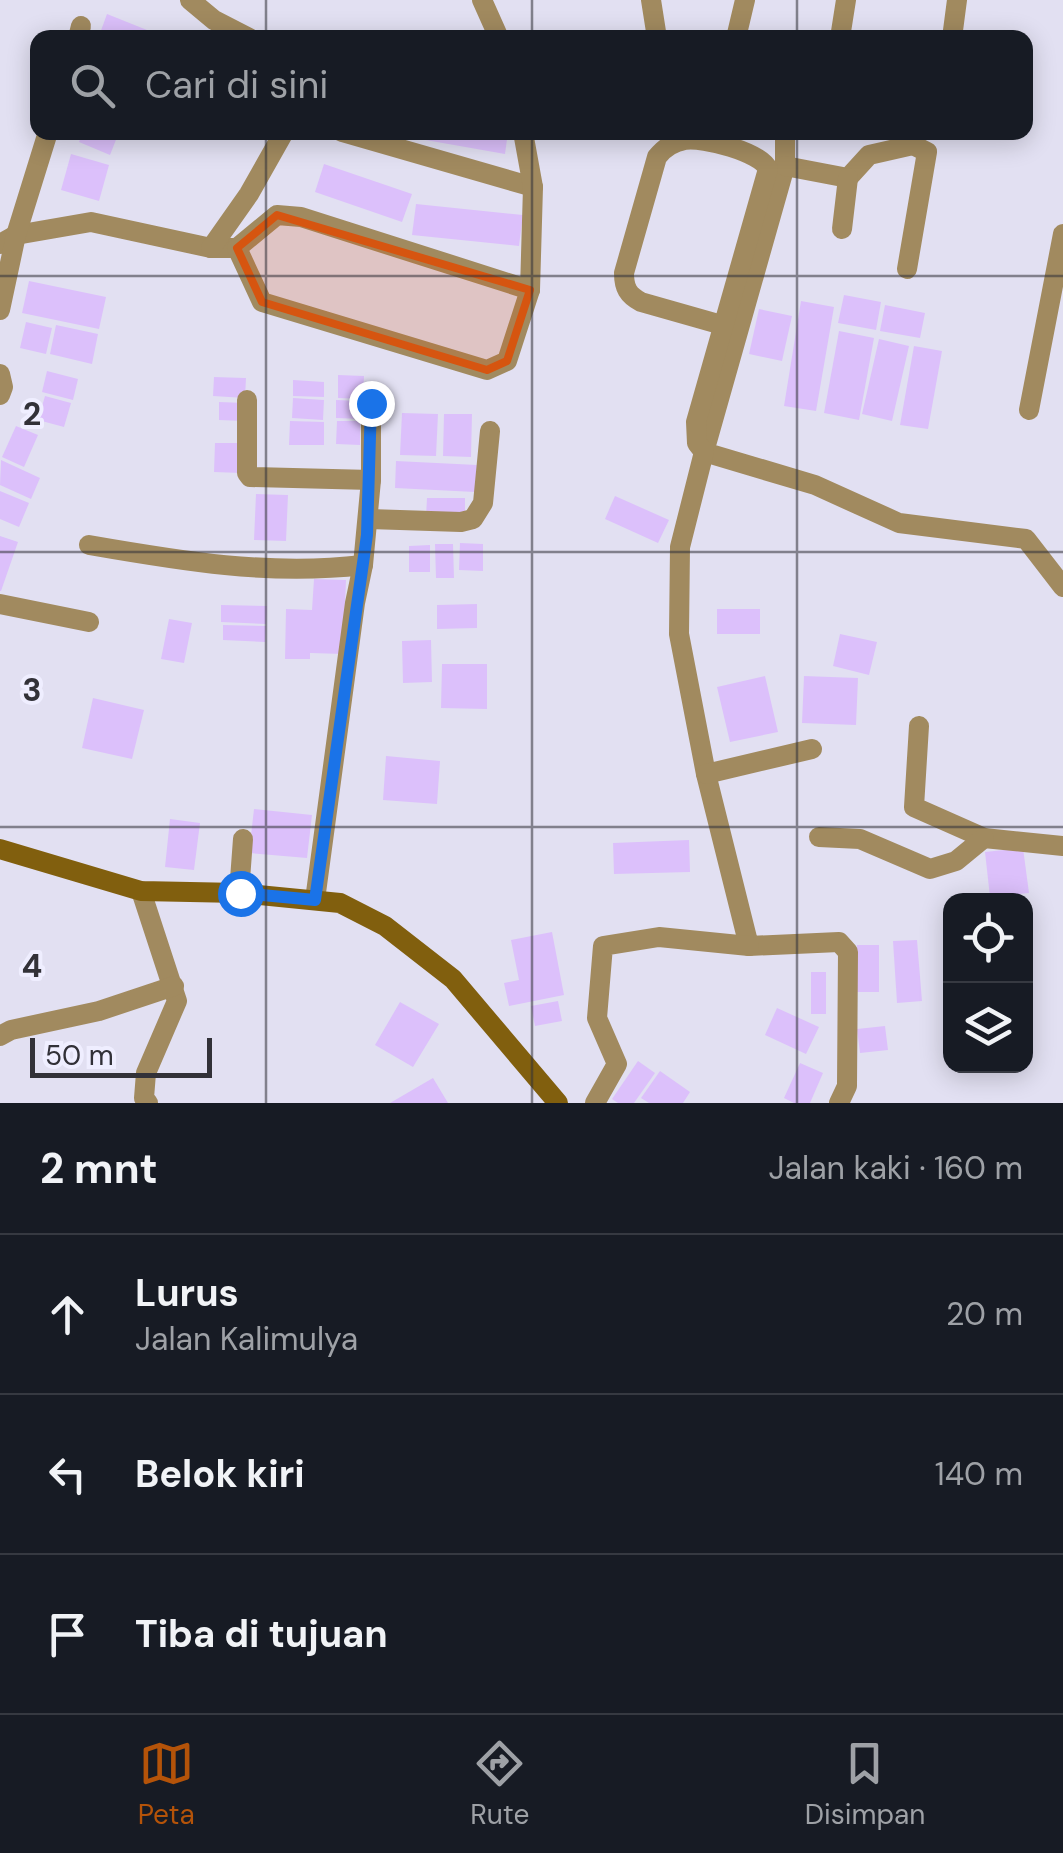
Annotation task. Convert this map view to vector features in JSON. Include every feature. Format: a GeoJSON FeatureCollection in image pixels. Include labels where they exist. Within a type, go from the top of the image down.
{"type":"FeatureCollection","features":[{"type":"Feature","properties":{"kind":"street"},"geometry":{"type":"LineString","coordinates":[[190,0],[233,30]]}},
{"type":"Feature","properties":{"kind":"street"},"geometry":{"type":"LineString","coordinates":[[482,0],[495,30]]}},
{"type":"Feature","properties":{"kind":"street"},"geometry":{"type":"LineString","coordinates":[[651,0],[656,30]]}},
{"type":"Feature","properties":{"kind":"street"},"geometry":{"type":"LineString","coordinates":[[738,30],[745,0]]}},
{"type":"Feature","properties":{"kind":"street"},"geometry":{"type":"LineString","coordinates":[[841,30],[846,0]]}},
{"type":"Feature","properties":{"kind":"street"},"geometry":{"type":"LineString","coordinates":[[953,30],[957,0]]}},
{"type":"Feature","properties":{"kind":"street"},"geometry":{"type":"LineString","coordinates":[[0,310],[8,240],[45,140]]}},
{"type":"Feature","properties":{"kind":"street"},"geometry":{"type":"LineString","coordinates":[[211,248],[249,194],[279,140]]}},
{"type":"Feature","properties":{"kind":"street"},"geometry":{"type":"LineString","coordinates":[[370,140],[533,187]]}},
{"type":"Feature","properties":{"kind":"street"},"geometry":{"type":"LineString","coordinates":[[236,248],[262,302],[487,370],[507,361],[530,290],[533,187],[524,140]]}},
{"type":"Feature","properties":{"kind":"street"},"geometry":{"type":"LineString","coordinates":[[686,140],[664,149],[657,157],[624,273],[624,286],[641,302],[722,325]]}},
{"type":"Feature","properties":{"kind":"street"},"geometry":{"type":"LineString","coordinates":[[705,140],[760,158],[768,169],[696,422],[697,442],[704,452],[814,485],[900,523],[1026,539],[1063,587]]}},
{"type":"Feature","properties":{"kind":"street"},"geometry":{"type":"LineString","coordinates":[[749,946],[706,774],[679,634],[680,547],[785,166],[785,140]]}},
{"type":"Feature","properties":{"kind":"street"},"geometry":{"type":"LineString","coordinates":[[842,229],[848,178],[869,155],[913,145],[927,152],[907,269]]}},
{"type":"Feature","properties":{"kind":"street"},"geometry":{"type":"LineString","coordinates":[[785,166],[848,178]]}},
{"type":"Feature","properties":{"kind":"street"},"geometry":{"type":"LineString","coordinates":[[8,240],[92,222],[211,248],[236,248],[277,214],[300,217],[530,290]]}},
{"type":"Feature","properties":{"kind":"street"},"geometry":{"type":"LineString","coordinates":[[1030,410],[1063,234]]}},
{"type":"Feature","properties":{"kind":"street"},"geometry":{"type":"LineString","coordinates":[[0,374],[0,395]]}},
{"type":"Feature","properties":{"kind":"street"},"geometry":{"type":"LineString","coordinates":[[247,400],[250,477],[370,480]]}},
{"type":"Feature","properties":{"kind":"street"},"geometry":{"type":"LineString","coordinates":[[315,900],[369,518],[371,403]]}},
{"type":"Feature","properties":{"kind":"street"},"geometry":{"type":"LineString","coordinates":[[369,518],[473,520],[483,503],[490,431]]}},
{"type":"Feature","properties":{"kind":"street"},"geometry":{"type":"LineString","coordinates":[[88,545],[236,568],[317,570],[363,565]]}},
{"type":"Feature","properties":{"kind":"street"},"geometry":{"type":"LineString","coordinates":[[0,604],[90,622]]}},
{"type":"Feature","properties":{"kind":"street"},"geometry":{"type":"LineString","coordinates":[[919,726],[914,806],[984,838],[1063,846]]}},
{"type":"Feature","properties":{"kind":"street"},"geometry":{"type":"LineString","coordinates":[[706,774],[812,750]]}},
{"type":"Feature","properties":{"kind":"street"},"geometry":{"type":"LineString","coordinates":[[819,837],[860,839],[930,869],[956,861],[984,838]]}},
{"type":"Feature","properties":{"kind":"street"},"geometry":{"type":"LineString","coordinates":[[240,893],[244,840]]}},
{"type":"Feature","properties":{"kind":"street"},"geometry":{"type":"LineString","coordinates":[[0,849],[141,891],[240,893],[340,904],[385,926],[454,978],[558,1103]]}},
{"type":"Feature","properties":{"kind":"street"},"geometry":{"type":"LineString","coordinates":[[141,891],[177,1001],[146,1073],[144,1098],[148,1103]]}},
{"type":"Feature","properties":{"kind":"street"},"geometry":{"type":"LineString","coordinates":[[596,1103],[617,1064],[597,1018],[604,946],[659,937],[749,946],[839,942],[848,952],[847,1086],[839,1103]]}},
{"type":"Feature","properties":{"kind":"street"},"geometry":{"type":"LineString","coordinates":[[0,1036],[11,1030],[99,1011],[174,986]]}},
{"type":"Feature","properties":{"kind":"highlighted area"},"geometry":{"type":"Polygon","coordinates":[[[277,215],[530,290],[507,361],[487,370],[262,302],[237,248],[277,215]]]}},
{"type":"Feature","properties":{"kind":"building"},"geometry":{"type":"Polygon","coordinates":[[[107,14],[147,30],[101,30],[107,14]]]}},
{"type":"Feature","properties":{"kind":"building"},"geometry":{"type":"Polygon","coordinates":[[[80,140],[116,140],[110,155],[80,140]]]}},
{"type":"Feature","properties":{"kind":"building"},"geometry":{"type":"Polygon","coordinates":[[[426,140],[507,140],[505,154],[426,140]]]}},
{"type":"Feature","properties":{"kind":"building"},"geometry":{"type":"Polygon","coordinates":[[[71,154],[109,165],[99,201],[61,190],[71,154]]]}},
{"type":"Feature","properties":{"kind":"building"},"geometry":{"type":"Polygon","coordinates":[[[324,164],[412,194],[402,222],[315,192],[324,164]]]}},
{"type":"Feature","properties":{"kind":"building"},"geometry":{"type":"Polygon","coordinates":[[[416,204],[523,215],[519,246],[412,235],[416,204]]]}},
{"type":"Feature","properties":{"kind":"building"},"geometry":{"type":"Polygon","coordinates":[[[29,281],[106,297],[99,329],[22,313],[29,281]]]}},
{"type":"Feature","properties":{"kind":"building"},"geometry":{"type":"Polygon","coordinates":[[[844,295],[881,302],[876,330],[838,323],[844,295]]]}},
{"type":"Feature","properties":{"kind":"building"},"geometry":{"type":"Polygon","coordinates":[[[801,301],[834,307],[816,411],[784,406],[801,301]]]}},
{"type":"Feature","properties":{"kind":"building"},"geometry":{"type":"Polygon","coordinates":[[[885,305],[925,313],[920,338],[880,331],[885,305]]]}},
{"type":"Feature","properties":{"kind":"building"},"geometry":{"type":"Polygon","coordinates":[[[759,309],[792,316],[782,361],[749,354],[759,309]]]}},
{"type":"Feature","properties":{"kind":"building"},"geometry":{"type":"Polygon","coordinates":[[[26,322],[52,328],[46,354],[20,348],[26,322]]]}},
{"type":"Feature","properties":{"kind":"building"},"geometry":{"type":"Polygon","coordinates":[[[56,325],[98,334],[92,364],[50,354],[56,325]]]}},
{"type":"Feature","properties":{"kind":"building"},"geometry":{"type":"Polygon","coordinates":[[[839,331],[874,338],[859,420],[824,413],[839,331]]]}},
{"type":"Feature","properties":{"kind":"building"},"geometry":{"type":"Polygon","coordinates":[[[879,339],[909,346],[892,421],[862,414],[879,339]]]}},
{"type":"Feature","properties":{"kind":"building"},"geometry":{"type":"Polygon","coordinates":[[[914,346],[942,351],[928,429],[900,425],[914,346]]]}},
{"type":"Feature","properties":{"kind":"building"},"geometry":{"type":"Polygon","coordinates":[[[47,371],[78,379],[73,400],[42,392],[47,371]]]}},
{"type":"Feature","properties":{"kind":"building"},"geometry":{"type":"Polygon","coordinates":[[[338,375],[364,376],[363,399],[338,398],[338,375]]]}},
{"type":"Feature","properties":{"kind":"building"},"geometry":{"type":"Polygon","coordinates":[[[214,377],[246,378],[245,398],[213,396],[214,377]]]}},
{"type":"Feature","properties":{"kind":"building"},"geometry":{"type":"Polygon","coordinates":[[[293,380],[324,382],[324,397],[293,396],[293,380]]]}},
{"type":"Feature","properties":{"kind":"building"},"geometry":{"type":"Polygon","coordinates":[[[45,396],[71,403],[64,427],[38,420],[45,396]]]}},
{"type":"Feature","properties":{"kind":"building"},"geometry":{"type":"Polygon","coordinates":[[[293,398],[324,400],[323,420],[292,418],[293,398]]]}},
{"type":"Feature","properties":{"kind":"building"},"geometry":{"type":"Polygon","coordinates":[[[336,400],[361,401],[361,419],[336,418],[336,400]]]}},
{"type":"Feature","properties":{"kind":"building"},"geometry":{"type":"Polygon","coordinates":[[[219,402],[245,403],[244,421],[219,420],[219,402]]]}},
{"type":"Feature","properties":{"kind":"building"},"geometry":{"type":"Polygon","coordinates":[[[402,413],[438,414],[436,456],[400,455],[402,413]]]}},
{"type":"Feature","properties":{"kind":"building"},"geometry":{"type":"Polygon","coordinates":[[[444,414],[472,414],[471,457],[443,456],[444,414]]]}},
{"type":"Feature","properties":{"kind":"building"},"geometry":{"type":"Polygon","coordinates":[[[290,421],[324,422],[324,445],[289,445],[290,421]]]}},
{"type":"Feature","properties":{"kind":"building"},"geometry":{"type":"Polygon","coordinates":[[[337,421],[360,421],[360,445],[336,444],[337,421]]]}},
{"type":"Feature","properties":{"kind":"building"},"geometry":{"type":"Polygon","coordinates":[[[16,426],[38,435],[24,467],[2,457],[16,426]]]}},
{"type":"Feature","properties":{"kind":"building"},"geometry":{"type":"Polygon","coordinates":[[[215,443],[242,443],[241,473],[214,472],[215,443]]]}},
{"type":"Feature","properties":{"kind":"building"},"geometry":{"type":"Polygon","coordinates":[[[1,460],[40,478],[31,499],[0,485],[1,460]]]}},
{"type":"Feature","properties":{"kind":"building"},"geometry":{"type":"Polygon","coordinates":[[[396,461],[477,465],[475,492],[395,488],[396,461]]]}},
{"type":"Feature","properties":{"kind":"building"},"geometry":{"type":"Polygon","coordinates":[[[0,491],[29,503],[19,527],[0,519],[0,491]]]}},
{"type":"Feature","properties":{"kind":"building"},"geometry":{"type":"Polygon","coordinates":[[[256,494],[288,495],[286,541],[254,540],[256,494]]]}},
{"type":"Feature","properties":{"kind":"building"},"geometry":{"type":"Polygon","coordinates":[[[615,496],[669,520],[658,543],[605,519],[615,496]]]}},
{"type":"Feature","properties":{"kind":"building"},"geometry":{"type":"Polygon","coordinates":[[[427,498],[465,498],[465,517],[426,517],[427,498]]]}},
{"type":"Feature","properties":{"kind":"building"},"geometry":{"type":"Polygon","coordinates":[[[0,536],[18,542],[1,591],[0,591],[0,536]]]}},
{"type":"Feature","properties":{"kind":"building"},"geometry":{"type":"Polygon","coordinates":[[[460,543],[483,544],[483,571],[459,570],[460,543]]]}},
{"type":"Feature","properties":{"kind":"building"},"geometry":{"type":"Polygon","coordinates":[[[435,544],[453,544],[454,578],[436,578],[435,544]]]}},
{"type":"Feature","properties":{"kind":"building"},"geometry":{"type":"Polygon","coordinates":[[[430,545],[430,572],[409,572],[409,546],[430,545]]]}},
{"type":"Feature","properties":{"kind":"building"},"geometry":{"type":"Polygon","coordinates":[[[314,579],[346,580],[343,654],[310,653],[310,659],[285,659],[286,609],[312,610],[314,579]]]}},
{"type":"Feature","properties":{"kind":"building"},"geometry":{"type":"Polygon","coordinates":[[[477,604],[477,628],[437,629],[437,605],[477,604]]]}},
{"type":"Feature","properties":{"kind":"building"},"geometry":{"type":"Polygon","coordinates":[[[221,605],[267,606],[266,624],[221,622],[221,605]]]}},
{"type":"Feature","properties":{"kind":"building"},"geometry":{"type":"Polygon","coordinates":[[[717,609],[760,609],[760,634],[717,634],[717,609]]]}},
{"type":"Feature","properties":{"kind":"building"},"geometry":{"type":"Polygon","coordinates":[[[169,619],[192,623],[184,663],[161,659],[169,619]]]}},
{"type":"Feature","properties":{"kind":"building"},"geometry":{"type":"Polygon","coordinates":[[[223,625],[266,626],[265,642],[223,640],[223,625]]]}},
{"type":"Feature","properties":{"kind":"building"},"geometry":{"type":"Polygon","coordinates":[[[840,634],[877,642],[869,675],[833,666],[840,634]]]}},
{"type":"Feature","properties":{"kind":"building"},"geometry":{"type":"Polygon","coordinates":[[[431,640],[432,682],[403,683],[402,641],[431,640]]]}},
{"type":"Feature","properties":{"kind":"building"},"geometry":{"type":"Polygon","coordinates":[[[442,664],[487,664],[487,709],[441,708],[442,664]]]}},
{"type":"Feature","properties":{"kind":"building"},"geometry":{"type":"Polygon","coordinates":[[[765,676],[778,732],[730,742],[717,687],[765,676]]]}},
{"type":"Feature","properties":{"kind":"building"},"geometry":{"type":"Polygon","coordinates":[[[804,676],[858,678],[856,725],[802,723],[804,676]]]}},
{"type":"Feature","properties":{"kind":"building"},"geometry":{"type":"Polygon","coordinates":[[[93,698],[144,710],[132,759],[82,748],[93,698]]]}},
{"type":"Feature","properties":{"kind":"building"},"geometry":{"type":"Polygon","coordinates":[[[386,756],[440,761],[437,804],[383,800],[386,756]]]}},
{"type":"Feature","properties":{"kind":"building"},"geometry":{"type":"Polygon","coordinates":[[[254,809],[312,815],[307,858],[249,853],[254,809]]]}},
{"type":"Feature","properties":{"kind":"building"},"geometry":{"type":"Polygon","coordinates":[[[170,819],[200,823],[194,870],[165,867],[170,819]]]}},
{"type":"Feature","properties":{"kind":"building"},"geometry":{"type":"Polygon","coordinates":[[[689,840],[690,872],[614,874],[613,843],[689,840]]]}},
{"type":"Feature","properties":{"kind":"building"},"geometry":{"type":"Polygon","coordinates":[[[1023,848],[1029,893],[990,893],[985,852],[1023,848]]]}},
{"type":"Feature","properties":{"kind":"building"},"geometry":{"type":"Polygon","coordinates":[[[552,932],[564,995],[509,1006],[504,983],[519,980],[511,940],[552,932]]]}},
{"type":"Feature","properties":{"kind":"building"},"geometry":{"type":"Polygon","coordinates":[[[917,940],[922,1001],[897,1003],[893,941],[917,940]]]}},
{"type":"Feature","properties":{"kind":"building"},"geometry":{"type":"Polygon","coordinates":[[[857,945],[879,945],[879,992],[857,992],[857,945]]]}},
{"type":"Feature","properties":{"kind":"building"},"geometry":{"type":"Polygon","coordinates":[[[811,972],[826,972],[826,1014],[811,1014],[811,972]]]}},
{"type":"Feature","properties":{"kind":"building"},"geometry":{"type":"Polygon","coordinates":[[[558,1001],[562,1021],[535,1026],[531,1006],[558,1001]]]}},
{"type":"Feature","properties":{"kind":"building"},"geometry":{"type":"Polygon","coordinates":[[[400,1002],[439,1024],[413,1067],[375,1045],[400,1002]]]}},
{"type":"Feature","properties":{"kind":"building"},"geometry":{"type":"Polygon","coordinates":[[[777,1008],[819,1027],[806,1054],[765,1035],[777,1008]]]}},
{"type":"Feature","properties":{"kind":"building"},"geometry":{"type":"Polygon","coordinates":[[[885,1026],[888,1050],[860,1053],[857,1029],[885,1026]]]}},
{"type":"Feature","properties":{"kind":"building"},"geometry":{"type":"Polygon","coordinates":[[[638,1061],[655,1073],[634,1103],[618,1103],[612,1099],[638,1061]]]}},
{"type":"Feature","properties":{"kind":"building"},"geometry":{"type":"Polygon","coordinates":[[[800,1063],[823,1073],[810,1103],[794,1103],[784,1098],[800,1063]]]}},
{"type":"Feature","properties":{"kind":"building"},"geometry":{"type":"Polygon","coordinates":[[[660,1071],[690,1092],[683,1103],[649,1103],[641,1098],[660,1071]]]}},
{"type":"Feature","properties":{"kind":"building"},"geometry":{"type":"Polygon","coordinates":[[[433,1078],[448,1103],[390,1103],[433,1078]]]}},
{"type":"Feature","properties":{"kind":"route"},"geometry":{"type":"LineString","coordinates":[[240,893],[315,900],[369,518],[371,403]]}}]}
